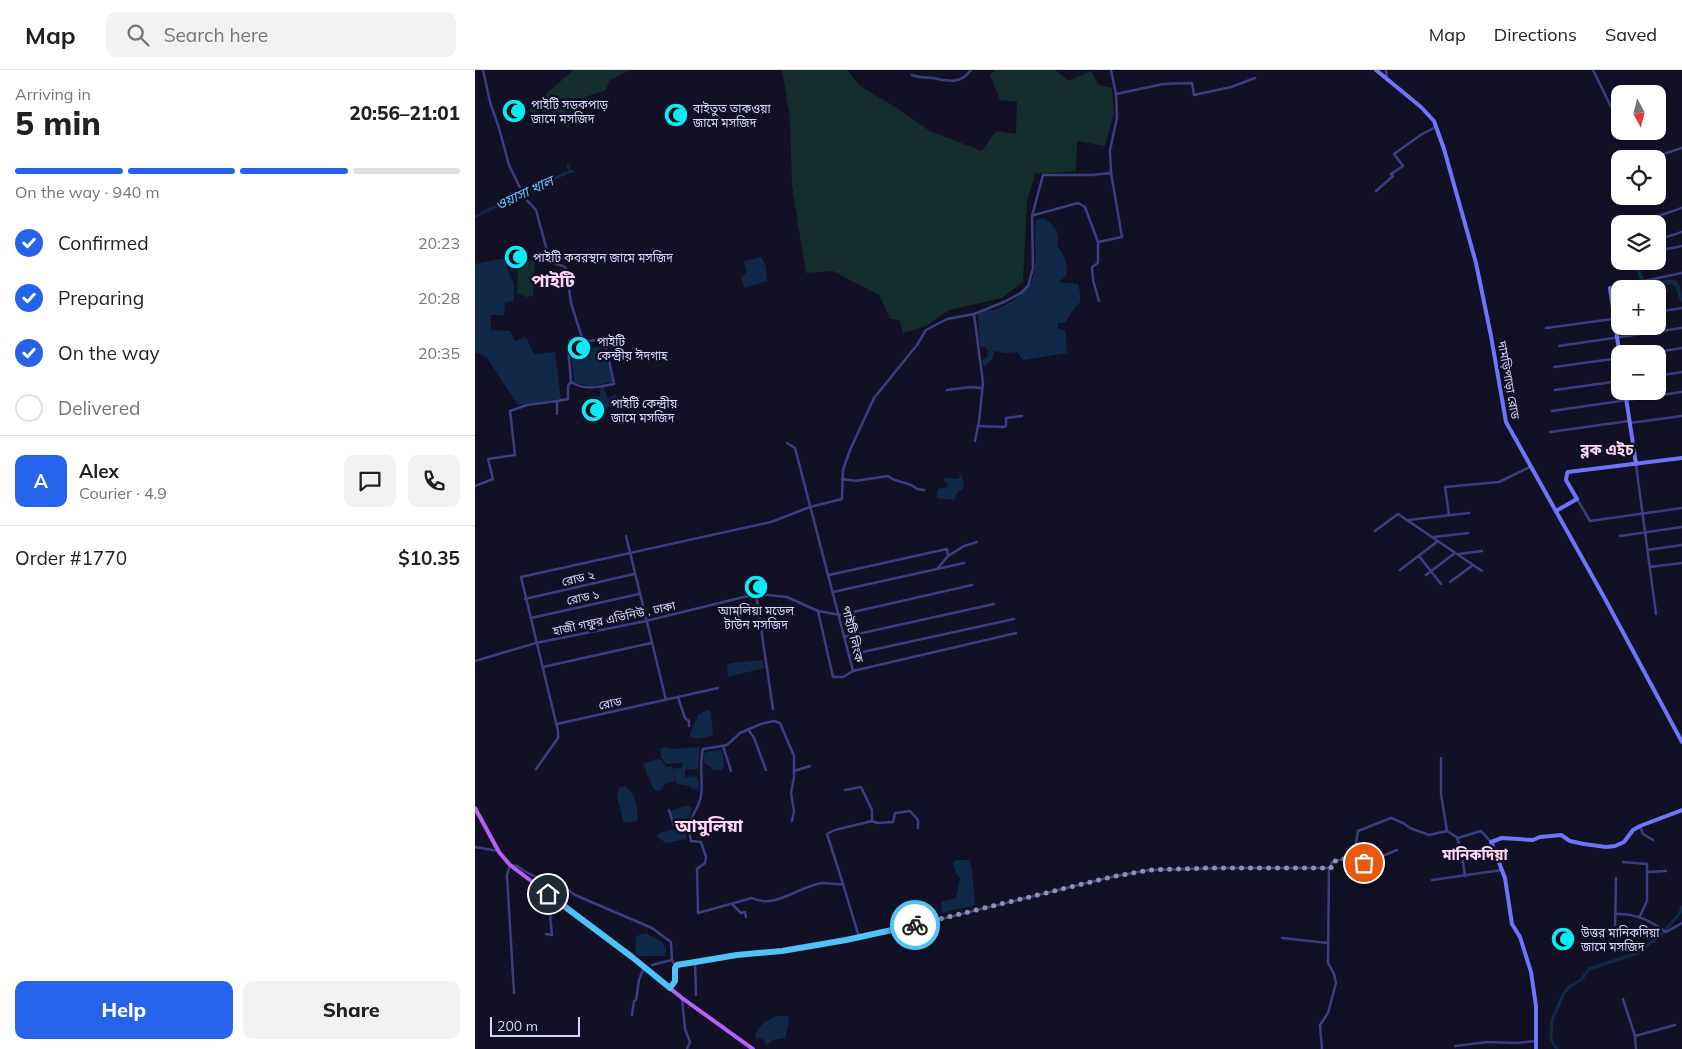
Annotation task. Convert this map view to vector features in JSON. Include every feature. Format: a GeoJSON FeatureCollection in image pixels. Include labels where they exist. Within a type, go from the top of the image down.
{"type":"FeatureCollection","features":[{"type":"Feature","properties":{"kind":"main road","name":"দামড়িপাড়া রোড"},"geometry":{"type":"LineString","coordinates":[[1376,70],[1421,107],[1436,127],[1476,263],[1491,336],[1503,414],[1510,432],[1556,511],[1682,742]]}},
{"type":"Feature","properties":{"kind":"main road"},"geometry":{"type":"LineString","coordinates":[[1610,288],[1611,296]]}},
{"type":"Feature","properties":{"kind":"main road"},"geometry":{"type":"LineString","coordinates":[[1617,337],[1618,345]]}},
{"type":"Feature","properties":{"kind":"main road"},"geometry":{"type":"LineString","coordinates":[[1626,400],[1636,464]]}},
{"type":"Feature","properties":{"kind":"main road"},"geometry":{"type":"LineString","coordinates":[[1556,511],[1577,498],[1567,480],[1567,473],[1682,458]]}},
{"type":"Feature","properties":{"kind":"main road"},"geometry":{"type":"LineString","coordinates":[[475,808],[499,852],[510,864],[644,966],[682,998],[753,1049]]}},
{"type":"Feature","properties":{"kind":"main road"},"geometry":{"type":"LineString","coordinates":[[1536,1049],[1536,1006],[1531,972],[1520,937],[1512,924],[1505,878],[1491,842],[1502,838],[1533,840],[1540,837],[1561,835],[1570,841],[1584,844],[1606,847],[1615,846],[1624,842],[1633,830],[1640,826],[1682,810]]}},
{"type":"Feature","properties":{"kind":"street"},"geometry":{"type":"LineString","coordinates":[[483,70],[507,160],[525,198],[537,210],[549,262],[566,268],[571,303],[583,341]]}},
{"type":"Feature","properties":{"kind":"street"},"geometry":{"type":"LineString","coordinates":[[912,75],[952,82],[966,76],[971,70]]}},
{"type":"Feature","properties":{"kind":"street"},"geometry":{"type":"LineString","coordinates":[[1098,242],[1122,237],[1111,174],[1110,150],[1117,118],[1116,94],[1111,70]]}},
{"type":"Feature","properties":{"kind":"street"},"geometry":{"type":"LineString","coordinates":[[1386,70],[1387,78]]}},
{"type":"Feature","properties":{"kind":"street"},"geometry":{"type":"LineString","coordinates":[[1593,70],[1611,107]]}},
{"type":"Feature","properties":{"kind":"street"},"geometry":{"type":"LineString","coordinates":[[1116,94],[1163,84],[1192,83],[1194,94],[1231,87],[1255,78]]}},
{"type":"Feature","properties":{"kind":"street"},"geometry":{"type":"LineString","coordinates":[[1377,191],[1393,176],[1391,174],[1403,166],[1393,154],[1422,134],[1436,127]]}},
{"type":"Feature","properties":{"kind":"street"},"geometry":{"type":"LineString","coordinates":[[1666,153],[1682,148]]}},
{"type":"Feature","properties":{"kind":"street"},"geometry":{"type":"LineString","coordinates":[[536,769],[558,738],[557,724],[521,577],[771,522],[810,507],[842,499],[842,479],[850,450],[874,398],[917,346],[926,330],[947,319],[974,314],[1016,296],[1028,286],[1033,268],[1033,216],[1043,175],[1092,176],[1111,174]]}},
{"type":"Feature","properties":{"kind":"street"},"geometry":{"type":"LineString","coordinates":[[1033,216],[1078,203],[1085,207],[1098,242],[1098,263],[1092,266],[1093,280],[1099,301]]}},
{"type":"Feature","properties":{"kind":"street"},"geometry":{"type":"LineString","coordinates":[[1661,215],[1682,208]]}},
{"type":"Feature","properties":{"kind":"street"},"geometry":{"type":"LineString","coordinates":[[1666,237],[1682,232]]}},
{"type":"Feature","properties":{"kind":"street"},"geometry":{"type":"LineString","coordinates":[[1666,250],[1682,246]]}},
{"type":"Feature","properties":{"kind":"street"},"geometry":{"type":"LineString","coordinates":[[1610,288],[1682,273]]}},
{"type":"Feature","properties":{"kind":"street"},"geometry":{"type":"LineString","coordinates":[[1666,311],[1682,308]]}},
{"type":"Feature","properties":{"kind":"street"},"geometry":{"type":"LineString","coordinates":[[974,314],[983,383],[975,441]]}},
{"type":"Feature","properties":{"kind":"street"},"geometry":{"type":"LineString","coordinates":[[1545,328],[1611,318]]}},
{"type":"Feature","properties":{"kind":"street"},"geometry":{"type":"LineString","coordinates":[[1559,346],[1682,328]]}},
{"type":"Feature","properties":{"kind":"street"},"geometry":{"type":"LineString","coordinates":[[475,486],[493,479],[488,459],[515,455],[510,410],[569,399],[568,386],[571,382],[569,346],[583,341],[602,340],[605,342],[614,384],[589,389],[577,386],[571,382]]}},
{"type":"Feature","properties":{"kind":"street"},"geometry":{"type":"LineString","coordinates":[[1666,351],[1682,348]]}},
{"type":"Feature","properties":{"kind":"street"},"geometry":{"type":"LineString","coordinates":[[1554,367],[1611,359]]}},
{"type":"Feature","properties":{"kind":"street"},"geometry":{"type":"LineString","coordinates":[[1666,375],[1682,372]]}},
{"type":"Feature","properties":{"kind":"street"},"geometry":{"type":"LineString","coordinates":[[1555,390],[1611,382]]}},
{"type":"Feature","properties":{"kind":"street"},"geometry":{"type":"LineString","coordinates":[[947,390],[971,387],[981,388]]}},
{"type":"Feature","properties":{"kind":"street"},"geometry":{"type":"LineString","coordinates":[[1666,394],[1682,392]]}},
{"type":"Feature","properties":{"kind":"street"},"geometry":{"type":"LineString","coordinates":[[1552,411],[1626,400]]}},
{"type":"Feature","properties":{"kind":"street"},"geometry":{"type":"LineString","coordinates":[[557,401],[557,414]]}},
{"type":"Feature","properties":{"kind":"street"},"geometry":{"type":"LineString","coordinates":[[978,426],[1004,427],[1006,426],[1006,418],[1022,416]]}},
{"type":"Feature","properties":{"kind":"street"},"geometry":{"type":"LineString","coordinates":[[1551,432],[1682,416]]}},
{"type":"Feature","properties":{"kind":"street","name":"পাইটি লিংক"},"geometry":{"type":"LineString","coordinates":[[787,443],[795,448],[840,615],[853,671],[1016,634]]}},
{"type":"Feature","properties":{"kind":"street"},"geometry":{"type":"LineString","coordinates":[[1636,464],[1656,614]]}},
{"type":"Feature","properties":{"kind":"street"},"geometry":{"type":"LineString","coordinates":[[1449,515],[1445,487],[1499,482],[1530,467]]}},
{"type":"Feature","properties":{"kind":"street"},"geometry":{"type":"LineString","coordinates":[[842,479],[855,481],[888,476],[893,480],[913,484],[917,489],[924,490]]}},
{"type":"Feature","properties":{"kind":"street"},"geometry":{"type":"LineString","coordinates":[[1577,498],[1590,521],[1682,508]]}},
{"type":"Feature","properties":{"kind":"street"},"geometry":{"type":"LineString","coordinates":[[1407,520],[1469,513]]}},
{"type":"Feature","properties":{"kind":"street"},"geometry":{"type":"LineString","coordinates":[[1375,531],[1398,514],[1482,571]]}},
{"type":"Feature","properties":{"kind":"street"},"geometry":{"type":"LineString","coordinates":[[1620,536],[1682,527]]}},
{"type":"Feature","properties":{"kind":"street"},"geometry":{"type":"LineString","coordinates":[[1433,537],[1468,533]]}},
{"type":"Feature","properties":{"kind":"street"},"geometry":{"type":"LineString","coordinates":[[626,536],[666,700]]}},
{"type":"Feature","properties":{"kind":"street"},"geometry":{"type":"LineString","coordinates":[[1400,570],[1438,541]]}},
{"type":"Feature","properties":{"kind":"street"},"geometry":{"type":"LineString","coordinates":[[937,569],[948,556],[964,546],[977,542]]}},
{"type":"Feature","properties":{"kind":"street"},"geometry":{"type":"LineString","coordinates":[[1647,550],[1682,545]]}},
{"type":"Feature","properties":{"kind":"street"},"geometry":{"type":"LineString","coordinates":[[829,575],[947,549],[948,556]]}},
{"type":"Feature","properties":{"kind":"street"},"geometry":{"type":"LineString","coordinates":[[1427,575],[1457,554],[1482,551]]}},
{"type":"Feature","properties":{"kind":"street"},"geometry":{"type":"LineString","coordinates":[[1419,556],[1441,584]]}},
{"type":"Feature","properties":{"kind":"street"},"geometry":{"type":"LineString","coordinates":[[833,592],[964,563]]}},
{"type":"Feature","properties":{"kind":"street"},"geometry":{"type":"LineString","coordinates":[[1650,567],[1682,563]]}},
{"type":"Feature","properties":{"kind":"street"},"geometry":{"type":"LineString","coordinates":[[1449,582],[1473,565]]}},
{"type":"Feature","properties":{"kind":"street","name":"রোড ২"},"geometry":{"type":"LineString","coordinates":[[525,599],[634,574]]}},
{"type":"Feature","properties":{"kind":"street"},"geometry":{"type":"LineString","coordinates":[[840,615],[972,585]]}},
{"type":"Feature","properties":{"kind":"street","name":"রোড ১"},"geometry":{"type":"LineString","coordinates":[[530,618],[639,594]]}},
{"type":"Feature","properties":{"kind":"street"},"geometry":{"type":"LineString","coordinates":[[757,594],[773,709]]}},
{"type":"Feature","properties":{"kind":"street","name":"হাজী গফুর এভিনিউ , ঢাকা"},"geometry":{"type":"LineString","coordinates":[[475,661],[536,643],[646,622],[757,594],[787,597],[817,611],[840,615]]}},
{"type":"Feature","properties":{"kind":"street"},"geometry":{"type":"LineString","coordinates":[[845,637],[994,604]]}},
{"type":"Feature","properties":{"kind":"street"},"geometry":{"type":"LineString","coordinates":[[817,611],[833,677],[843,677],[853,671]]}},
{"type":"Feature","properties":{"kind":"street"},"geometry":{"type":"LineString","coordinates":[[849,655],[1014,619]]}},
{"type":"Feature","properties":{"kind":"street"},"geometry":{"type":"LineString","coordinates":[[543,667],[651,644]]}},
{"type":"Feature","properties":{"kind":"street","name":"রোড"},"geometry":{"type":"LineString","coordinates":[[557,724],[718,688]]}},
{"type":"Feature","properties":{"kind":"street"},"geometry":{"type":"LineString","coordinates":[[678,697],[685,718],[689,721],[689,726]]}},
{"type":"Feature","properties":{"kind":"street"},"geometry":{"type":"LineString","coordinates":[[792,821],[794,810],[791,793],[794,756],[781,723],[774,721],[761,724],[748,729],[723,746],[703,749],[701,757],[703,779],[700,799],[689,824],[691,840],[701,842],[706,857],[705,863],[697,869],[698,913],[752,898],[759,902],[788,896],[809,887],[825,883],[831,885],[843,884]]}},
{"type":"Feature","properties":{"kind":"street"},"geometry":{"type":"LineString","coordinates":[[748,729],[754,738],[766,770]]}},
{"type":"Feature","properties":{"kind":"street"},"geometry":{"type":"LineString","coordinates":[[723,746],[731,771]]}},
{"type":"Feature","properties":{"kind":"street"},"geometry":{"type":"LineString","coordinates":[[1441,758],[1441,794],[1447,831],[1457,838],[1461,849],[1465,876]]}},
{"type":"Feature","properties":{"kind":"street"},"geometry":{"type":"LineString","coordinates":[[794,771],[810,766]]}},
{"type":"Feature","properties":{"kind":"street"},"geometry":{"type":"LineString","coordinates":[[845,790],[861,787],[872,810],[872,821]]}},
{"type":"Feature","properties":{"kind":"street"},"geometry":{"type":"LineString","coordinates":[[669,810],[674,826],[689,824]]}},
{"type":"Feature","properties":{"kind":"street"},"geometry":{"type":"LineString","coordinates":[[859,937],[827,834],[835,830],[872,821],[877,823],[893,822],[895,813],[910,811],[918,820],[918,828]]}},
{"type":"Feature","properties":{"kind":"street"},"geometry":{"type":"LineString","coordinates":[[1397,850],[1366,864],[1358,855],[1356,843],[1358,831],[1387,819],[1393,819],[1429,835],[1447,831]]}},
{"type":"Feature","properties":{"kind":"street"},"geometry":{"type":"LineString","coordinates":[[1640,826],[1643,834],[1653,840]]}},
{"type":"Feature","properties":{"kind":"street"},"geometry":{"type":"LineString","coordinates":[[1457,838],[1480,831],[1491,842]]}},
{"type":"Feature","properties":{"kind":"street"},"geometry":{"type":"LineString","coordinates":[[475,847],[499,852]]}},
{"type":"Feature","properties":{"kind":"street"},"geometry":{"type":"LineString","coordinates":[[1322,1049],[1320,1025],[1328,1013],[1336,983],[1328,963],[1329,868],[1331,868],[1332,862],[1358,855]]}},
{"type":"Feature","properties":{"kind":"street"},"geometry":{"type":"LineString","coordinates":[[1623,862],[1647,864],[1647,901],[1640,916]]}},
{"type":"Feature","properties":{"kind":"street"},"geometry":{"type":"LineString","coordinates":[[514,993],[507,875],[510,864],[559,884],[575,895],[652,928],[671,942],[675,966],[675,981],[670,988]]}},
{"type":"Feature","properties":{"kind":"street"},"geometry":{"type":"LineString","coordinates":[[675,966],[737,955],[782,951],[859,937],[925,923],[1111,877],[1149,870],[1329,868]]}},
{"type":"Feature","properties":{"kind":"street"},"geometry":{"type":"LineString","coordinates":[[1431,880],[1502,870]]}},
{"type":"Feature","properties":{"kind":"street"},"geometry":{"type":"LineString","coordinates":[[1648,872],[1666,871]]}},
{"type":"Feature","properties":{"kind":"street"},"geometry":{"type":"LineString","coordinates":[[1615,928],[1616,878]]}},
{"type":"Feature","properties":{"kind":"street"},"geometry":{"type":"LineString","coordinates":[[546,934],[551,935],[548,894]]}},
{"type":"Feature","properties":{"kind":"street"},"geometry":{"type":"LineString","coordinates":[[732,904],[741,913],[745,912],[746,917]]}},
{"type":"Feature","properties":{"kind":"street"},"geometry":{"type":"LineString","coordinates":[[1615,914],[1640,916],[1651,921],[1665,932],[1682,923]]}},
{"type":"Feature","properties":{"kind":"street"},"geometry":{"type":"LineString","coordinates":[[1282,938],[1328,943]]}},
{"type":"Feature","properties":{"kind":"street"},"geometry":{"type":"LineString","coordinates":[[652,964],[673,960]]}},
{"type":"Feature","properties":{"kind":"street"},"geometry":{"type":"LineString","coordinates":[[695,962],[696,995]]}},
{"type":"Feature","properties":{"kind":"street"},"geometry":{"type":"LineString","coordinates":[[631,1015],[644,966]]}},
{"type":"Feature","properties":{"kind":"street"},"geometry":{"type":"LineString","coordinates":[[682,998],[685,1029],[690,1042],[687,1049]]}},
{"type":"Feature","properties":{"kind":"street"},"geometry":{"type":"LineString","coordinates":[[1623,999],[1635,1036],[1636,1049]]}},
{"type":"Feature","properties":{"kind":"street"},"geometry":{"type":"LineString","coordinates":[[1635,1036],[1675,1025]]}},
{"type":"Feature","properties":{"kind":"street"},"geometry":{"type":"LineString","coordinates":[[1455,1046],[1488,1042],[1517,1043],[1536,1041]]}},
{"type":"Feature","properties":{"kind":"green space"},"geometry":{"type":"Polygon","coordinates":[[[573,70],[630,70],[609,81],[606,90],[583,98],[572,106],[569,127],[528,111],[573,70]]]}},
{"type":"Feature","properties":{"kind":"green space"},"geometry":{"type":"Polygon","coordinates":[[[782,70],[847,70],[860,86],[930,131],[982,151],[996,131],[1016,134],[1017,102],[1000,100],[990,75],[995,70],[1055,70],[1069,81],[1091,71],[1099,85],[1112,88],[1114,113],[1105,146],[1077,141],[1076,171],[1035,174],[1027,202],[1023,282],[1002,298],[949,310],[926,326],[903,333],[899,320],[890,319],[879,295],[833,271],[806,273],[792,186],[790,118],[782,70]]]}},
{"type":"Feature","properties":{"kind":"green space"},"geometry":{"type":"Polygon","coordinates":[[[535,260],[533,296],[526,297],[517,293],[518,273],[511,265],[535,260]]]}},
{"type":"Feature","properties":{"kind":"water"},"geometry":{"type":"Polygon","coordinates":[[[1043,218],[1056,229],[1058,237],[1057,246],[1066,263],[1066,274],[1059,282],[1078,284],[1080,292],[1080,302],[1065,323],[1058,323],[1058,329],[1065,330],[1067,353],[1023,360],[1017,352],[994,351],[992,360],[985,366],[982,360],[987,357],[988,351],[986,347],[980,347],[978,314],[1006,304],[1021,295],[1029,286],[1035,266],[1036,220],[1043,218]]]}},
{"type":"Feature","properties":{"kind":"water"},"geometry":{"type":"Polygon","coordinates":[[[761,257],[766,267],[767,281],[745,288],[741,279],[746,272],[744,261],[761,257]]]}},
{"type":"Feature","properties":{"kind":"water"},"geometry":{"type":"Polygon","coordinates":[[[505,258],[509,274],[514,283],[514,300],[505,303],[504,315],[491,315],[491,330],[510,331],[515,341],[526,337],[534,354],[555,352],[561,399],[518,405],[487,358],[475,352],[475,264],[505,258]]]}},
{"type":"Feature","properties":{"kind":"water"},"geometry":{"type":"Polygon","coordinates":[[[1636,270],[1641,270],[1645,280],[1640,280],[1636,270]]]}},
{"type":"Feature","properties":{"kind":"water"},"geometry":{"type":"Polygon","coordinates":[[[1666,280],[1674,280],[1680,286],[1682,302],[1679,299],[1675,286],[1671,284],[1666,285],[1666,280]]]}},
{"type":"Feature","properties":{"kind":"water"},"geometry":{"type":"Polygon","coordinates":[[[597,347],[605,349],[612,382],[589,386],[574,382],[571,355],[583,349],[597,347]]]}},
{"type":"Feature","properties":{"kind":"water"},"geometry":{"type":"Polygon","coordinates":[[[603,386],[608,399],[616,394],[618,402],[603,410],[596,407],[595,397],[600,396],[599,387],[603,386]]]}},
{"type":"Feature","properties":{"kind":"water"},"geometry":{"type":"Polygon","coordinates":[[[962,473],[964,488],[956,494],[955,500],[937,498],[938,489],[947,487],[948,483],[945,483],[944,478],[958,479],[962,473]]]}},
{"type":"Feature","properties":{"kind":"water"},"geometry":{"type":"Polygon","coordinates":[[[763,660],[764,668],[728,677],[727,665],[763,660]]]}},
{"type":"Feature","properties":{"kind":"water"},"geometry":{"type":"Polygon","coordinates":[[[707,710],[711,714],[713,735],[698,739],[690,737],[698,715],[707,710]]]}},
{"type":"Feature","properties":{"kind":"water"},"geometry":{"type":"Polygon","coordinates":[[[700,747],[698,769],[685,770],[685,777],[697,776],[699,783],[698,792],[690,786],[677,784],[673,769],[682,767],[682,763],[666,764],[662,758],[660,748],[672,749],[700,747]]]}},
{"type":"Feature","properties":{"kind":"water"},"geometry":{"type":"Polygon","coordinates":[[[722,750],[724,765],[722,770],[712,770],[710,766],[704,763],[703,755],[706,752],[722,750]]]}},
{"type":"Feature","properties":{"kind":"water"},"geometry":{"type":"Polygon","coordinates":[[[657,759],[661,760],[666,767],[672,766],[676,781],[664,784],[663,789],[656,791],[643,764],[657,759]]]}},
{"type":"Feature","properties":{"kind":"water"},"geometry":{"type":"Polygon","coordinates":[[[620,787],[626,787],[632,793],[636,802],[638,821],[626,823],[623,821],[617,796],[620,787]]]}},
{"type":"Feature","properties":{"kind":"water"},"geometry":{"type":"Polygon","coordinates":[[[685,806],[692,809],[687,822],[674,824],[671,811],[685,806]]]}},
{"type":"Feature","properties":{"kind":"water"},"geometry":{"type":"Polygon","coordinates":[[[686,826],[686,839],[666,843],[657,837],[660,833],[686,826]]]}},
{"type":"Feature","properties":{"kind":"water"},"geometry":{"type":"Polygon","coordinates":[[[969,860],[972,869],[975,905],[942,913],[941,902],[956,898],[960,879],[955,871],[953,862],[969,860]]]}},
{"type":"Feature","properties":{"kind":"water"},"geometry":{"type":"Polygon","coordinates":[[[646,933],[662,942],[666,949],[665,956],[639,956],[635,952],[636,936],[646,933]]]}},
{"type":"Feature","properties":{"kind":"water"},"geometry":{"type":"Polygon","coordinates":[[[776,1016],[788,1016],[789,1023],[785,1038],[773,1040],[767,1045],[763,1038],[756,1039],[755,1035],[762,1025],[776,1016]]]}},
{"type":"Feature","properties":{"kind":"waterway","name":"ওয়াসা খাল"},"geometry":{"type":"LineString","coordinates":[[482,213],[566,173]]}},
{"type":"Feature","properties":{"kind":"waterway"},"geometry":{"type":"LineString","coordinates":[[475,217],[479,215]]}},
{"type":"Feature","properties":{"kind":"waterway"},"geometry":{"type":"LineString","coordinates":[[1557,1049],[1551,1040],[1552,1020],[1564,993],[1569,987],[1581,980],[1589,969],[1638,953],[1661,935],[1680,913],[1682,907]]}},
{"type":"Feature","properties":{"kind":"way so far"},"geometry":{"type":"LineString","coordinates":[[915,925],[1111,877],[1149,870],[1171,868],[1331,868],[1332,862],[1358,855],[1364,863]]}},
{"type":"Feature","properties":{"kind":"place","name":"পাইটি সড়কপাড় জামে মসজিদ"},"geometry":{"type":"Point","coordinates":[514,111]}},
{"type":"Feature","properties":{"kind":"place","name":"বাইতুত তাকওয়া জামে মসজিদ"},"geometry":{"type":"Point","coordinates":[676,115]}},
{"type":"Feature","properties":{"kind":"place","name":"পাইটি কবরস্থান জামে মসজিদ"},"geometry":{"type":"Point","coordinates":[516,257]}},
{"type":"Feature","properties":{"kind":"place","name":"পাইটি কেন্দ্রীয় ঈদগাহ"},"geometry":{"type":"Point","coordinates":[579,348]}},
{"type":"Feature","properties":{"kind":"place","name":"পাইটি কেন্দ্রীয় জামে মসজিদ"},"geometry":{"type":"Point","coordinates":[593,410]}},
{"type":"Feature","properties":{"kind":"place","name":"আমুলিয়া মডেল টাউন মসজিদ"},"geometry":{"type":"Point","coordinates":[756,587]}},
{"type":"Feature","properties":{"kind":"place","name":"উত্তর মানিকদিয়া জামে মসজিদ"},"geometry":{"type":"Point","coordinates":[1563,939]}},
{"type":"Feature","properties":{"kind":"district","name":"পাইটি"},"geometry":{"type":"Point","coordinates":[553,280]}},
{"type":"Feature","properties":{"kind":"district","name":"ব্লক এইচ"},"geometry":{"type":"Point","coordinates":[1607,449]}},
{"type":"Feature","properties":{"kind":"district","name":"আমুলিয়া"},"geometry":{"type":"Point","coordinates":[709,825]}},
{"type":"Feature","properties":{"kind":"district","name":"মানিকদিয়া"},"geometry":{"type":"Point","coordinates":[1475,854]}},
{"type":"Feature","properties":{"kind":"route"},"geometry":{"type":"LineString","coordinates":[[548,894],[670,988],[675,981],[675,966],[677,965],[729,956],[782,951],[915,925]]}}]}
